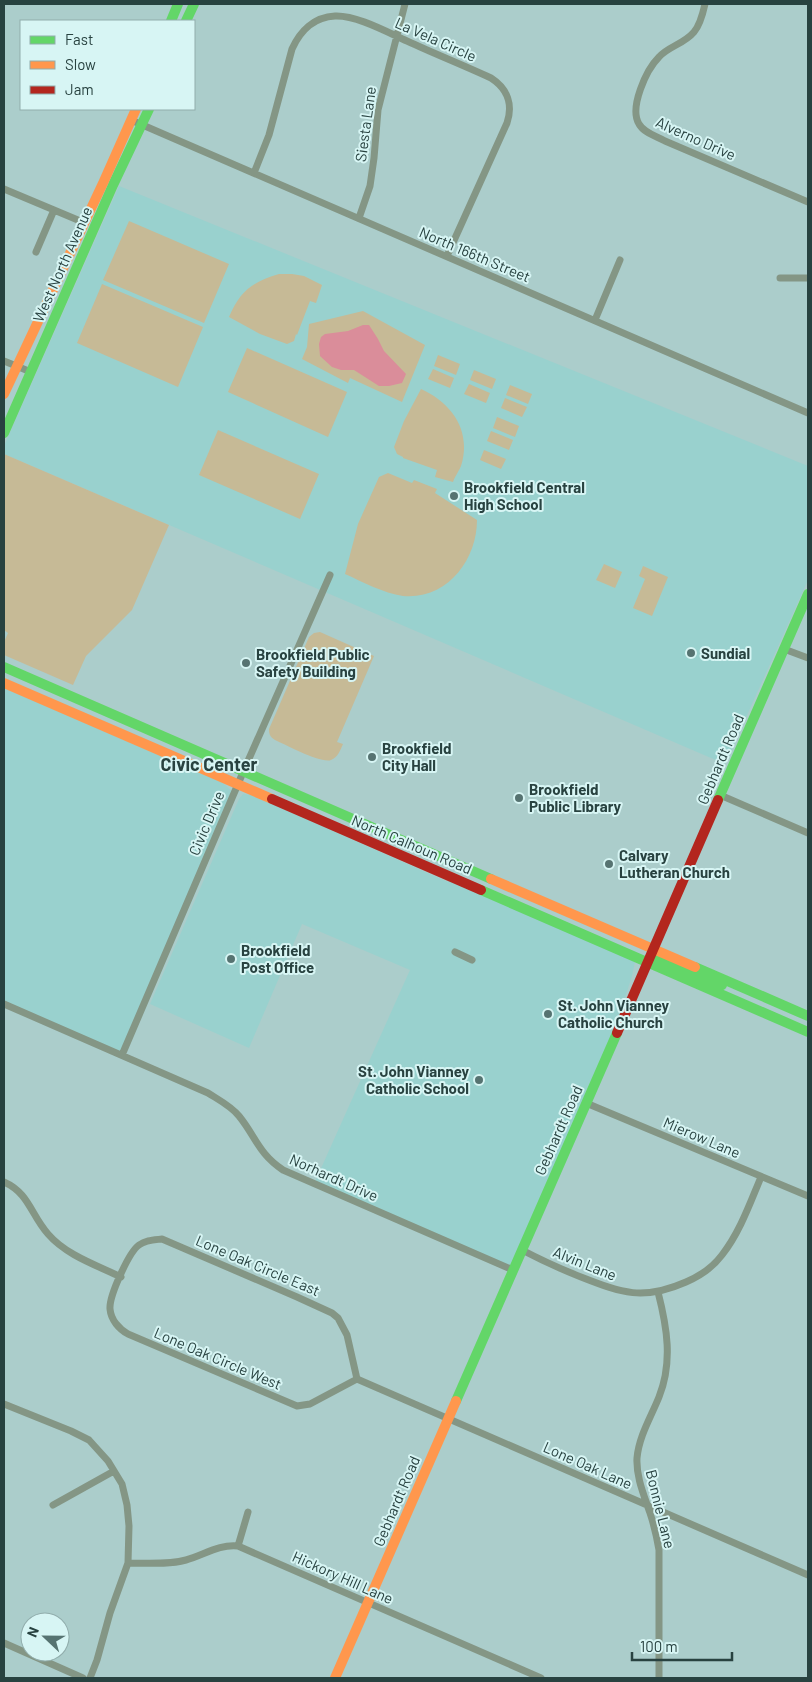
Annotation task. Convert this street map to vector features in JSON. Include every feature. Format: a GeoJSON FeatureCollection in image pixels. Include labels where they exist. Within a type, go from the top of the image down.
{"type":"FeatureCollection","features":[{"type":"Feature","properties":{"kind":"main road"},"geometry":{"type":"LineString","coordinates":[[171,20],[178,4]]}},
{"type":"Feature","properties":{"kind":"main road"},"geometry":{"type":"LineString","coordinates":[[186,20],[194,4]]}},
{"type":"Feature","properties":{"kind":"main road","name":"West North Avenue"},"geometry":{"type":"LineString","coordinates":[[4,394],[85,223],[136,110]]}},
{"type":"Feature","properties":{"kind":"main road","name":"West North Avenue"},"geometry":{"type":"LineString","coordinates":[[4,433],[149,110]]}},
{"type":"Feature","properties":{"kind":"main road","name":"Gebhardt Road"},"geometry":{"type":"LineString","coordinates":[[335,1678],[808,594]]}},
{"type":"Feature","properties":{"kind":"main road","name":"North Calhoun Road"},"geometry":{"type":"LineString","coordinates":[[4,667],[808,1016]]}},
{"type":"Feature","properties":{"kind":"main road","name":"North Calhoun Road"},"geometry":{"type":"LineString","coordinates":[[4,683],[808,1032]]}},
{"type":"Feature","properties":{"kind":"main road"},"geometry":{"type":"LineString","coordinates":[[565,927],[589,930],[644,953],[650,953],[654,949]]}},
{"type":"Feature","properties":{"kind":"main road"},"geometry":{"type":"LineString","coordinates":[[648,962],[656,958],[706,980],[757,994]]}},
{"type":"Feature","properties":{"kind":"street","name":"Siesta Lane"},"geometry":{"type":"LineString","coordinates":[[359,218],[370,186],[378,110],[405,4]]}},
{"type":"Feature","properties":{"kind":"street","name":"Alverno Drive"},"geometry":{"type":"LineString","coordinates":[[705,4],[700,22],[693,33],[660,56],[653,64],[636,105],[639,125],[643,130],[808,202]]}},
{"type":"Feature","properties":{"kind":"street","name":"La Vela Circle"},"geometry":{"type":"LineString","coordinates":[[254,173],[269,135],[292,49],[300,34],[323,18],[342,16],[396,36],[491,78],[503,88],[510,102],[507,123],[447,256]]}},
{"type":"Feature","properties":{"kind":"street","name":"North 166th Street"},"geometry":{"type":"LineString","coordinates":[[131,120],[808,413]]}},
{"type":"Feature","properties":{"kind":"street"},"geometry":{"type":"LineString","coordinates":[[4,189],[85,223]]}},
{"type":"Feature","properties":{"kind":"street"},"geometry":{"type":"LineString","coordinates":[[36,252],[54,210]]}},
{"type":"Feature","properties":{"kind":"street"},"geometry":{"type":"LineString","coordinates":[[595,320],[620,260]]}},
{"type":"Feature","properties":{"kind":"street"},"geometry":{"type":"LineString","coordinates":[[780,278],[808,278]]}},
{"type":"Feature","properties":{"kind":"street"},"geometry":{"type":"LineString","coordinates":[[4,361],[31,372]]}},
{"type":"Feature","properties":{"kind":"street","name":"Civic Drive"},"geometry":{"type":"LineString","coordinates":[[122,1055],[330,575]]}},
{"type":"Feature","properties":{"kind":"street"},"geometry":{"type":"LineString","coordinates":[[784,649],[808,658]]}},
{"type":"Feature","properties":{"kind":"street"},"geometry":{"type":"LineString","coordinates":[[720,795],[808,833]]}},
{"type":"Feature","properties":{"kind":"street"},"geometry":{"type":"LineString","coordinates":[[455,952],[472,960]]}},
{"type":"Feature","properties":{"kind":"street","name":"Norhardt Drive"},"geometry":{"type":"LineString","coordinates":[[4,1004],[208,1093],[226,1104],[238,1115],[266,1156],[283,1170],[513,1270]]}},
{"type":"Feature","properties":{"kind":"street","name":"Mierow Lane"},"geometry":{"type":"LineString","coordinates":[[586,1103],[808,1196]]}},
{"type":"Feature","properties":{"kind":"street","name":"Alvin Lane"},"geometry":{"type":"LineString","coordinates":[[522,1250],[608,1288],[638,1293],[658,1292],[693,1279],[703,1273],[721,1256],[735,1235],[761,1177]]}},
{"type":"Feature","properties":{"kind":"street"},"geometry":{"type":"LineString","coordinates":[[4,1182],[15,1188],[24,1197],[39,1223],[61,1247],[121,1277]]}},
{"type":"Feature","properties":{"kind":"street","name":"Lone Oak Circle East"},"geometry":{"type":"LineString","coordinates":[[121,1277],[133,1251],[150,1240],[162,1240],[207,1258],[320,1307],[338,1318],[347,1335],[357,1379]]}},
{"type":"Feature","properties":{"kind":"street","name":"Lone Oak Circle West"},"geometry":{"type":"LineString","coordinates":[[121,1277],[111,1300],[110,1310],[113,1320],[121,1330],[272,1397],[291,1405],[303,1406],[321,1399],[357,1379]]}},
{"type":"Feature","properties":{"kind":"street","name":"Bonnie Lane"},"geometry":{"type":"LineString","coordinates":[[658,1292],[667,1335],[668,1361],[660,1396],[638,1448],[637,1468],[641,1490],[657,1538],[659,1550],[658,1678]]}},
{"type":"Feature","properties":{"kind":"street","name":"Lone Oak Lane"},"geometry":{"type":"LineString","coordinates":[[357,1379],[808,1575]]}},
{"type":"Feature","properties":{"kind":"street"},"geometry":{"type":"LineString","coordinates":[[4,1404],[72,1431],[89,1440],[104,1456],[122,1484],[129,1526],[128,1563],[90,1678]]}},
{"type":"Feature","properties":{"kind":"street"},"geometry":{"type":"LineString","coordinates":[[53,1505],[114,1471]]}},
{"type":"Feature","properties":{"kind":"street"},"geometry":{"type":"LineString","coordinates":[[128,1563],[176,1562],[219,1547],[238,1546],[248,1512]]}},
{"type":"Feature","properties":{"kind":"street","name":"Hickory Hill Lane"},"geometry":{"type":"LineString","coordinates":[[238,1546],[541,1678]]}},
{"type":"Feature","properties":{"kind":"street"},"geometry":{"type":"LineString","coordinates":[[4,1643],[83,1678]]}},
{"type":"Feature","properties":{"kind":"shaded area","name":"Brookfield Central High School"},"geometry":{"type":"Polygon","coordinates":[[[119,186],[808,466],[808,580],[725,764],[4,454],[4,446],[119,186]]]}},
{"type":"Feature","properties":{"kind":"shaded area"},"geometry":{"type":"Polygon","coordinates":[[[129,221],[229,264],[204,323],[103,280],[129,221]]]}},
{"type":"Feature","properties":{"kind":"shaded area"},"geometry":{"type":"Polygon","coordinates":[[[279,274],[304,276],[322,285],[316,303],[310,301],[294,341],[287,344],[260,334],[229,317],[238,300],[248,289],[261,280],[279,274]]]}},
{"type":"Feature","properties":{"kind":"shaded area"},"geometry":{"type":"Polygon","coordinates":[[[102,284],[203,327],[178,387],[77,343],[102,284]]]}},
{"type":"Feature","properties":{"kind":"shaded area"},"geometry":{"type":"Polygon","coordinates":[[[363,311],[425,345],[402,402],[350,378],[348,383],[302,359],[307,347],[309,324],[363,311]]]}},
{"type":"Feature","properties":{"kind":"shaded area"},"geometry":{"type":"Polygon","coordinates":[[[363,325],[369,325],[384,351],[406,374],[402,383],[379,386],[354,370],[341,370],[332,367],[320,356],[319,344],[321,337],[325,334],[348,331],[363,325]]]}},
{"type":"Feature","properties":{"kind":"shaded area"},"geometry":{"type":"Polygon","coordinates":[[[247,348],[347,392],[328,437],[228,392],[247,348]]]}},
{"type":"Feature","properties":{"kind":"shaded area"},"geometry":{"type":"Polygon","coordinates":[[[438,355],[460,364],[456,375],[434,366],[438,355]]]}},
{"type":"Feature","properties":{"kind":"shaded area"},"geometry":{"type":"Polygon","coordinates":[[[433,369],[454,378],[450,388],[428,379],[433,369]]]}},
{"type":"Feature","properties":{"kind":"shaded area"},"geometry":{"type":"Polygon","coordinates":[[[474,370],[496,379],[492,389],[470,380],[474,370]]]}},
{"type":"Feature","properties":{"kind":"shaded area"},"geometry":{"type":"Polygon","coordinates":[[[469,384],[490,393],[486,403],[464,394],[469,384]]]}},
{"type":"Feature","properties":{"kind":"shaded area"},"geometry":{"type":"Polygon","coordinates":[[[510,385],[532,394],[528,404],[506,395],[510,385]]]}},
{"type":"Feature","properties":{"kind":"shaded area"},"geometry":{"type":"Polygon","coordinates":[[[421,389],[442,402],[450,410],[461,430],[464,441],[464,453],[461,466],[453,482],[435,477],[437,470],[403,458],[397,454],[394,447],[404,421],[421,389]]]}},
{"type":"Feature","properties":{"kind":"shaded area"},"geometry":{"type":"Polygon","coordinates":[[[505,398],[527,407],[522,417],[501,408],[505,398]]]}},
{"type":"Feature","properties":{"kind":"shaded area"},"geometry":{"type":"Polygon","coordinates":[[[497,417],[519,426],[515,437],[493,428],[497,417]]]}},
{"type":"Feature","properties":{"kind":"shaded area"},"geometry":{"type":"Polygon","coordinates":[[[218,430],[319,474],[300,519],[199,475],[218,430]]]}},
{"type":"Feature","properties":{"kind":"shaded area"},"geometry":{"type":"Polygon","coordinates":[[[491,431],[513,440],[509,450],[487,441],[491,431]]]}},
{"type":"Feature","properties":{"kind":"shaded area"},"geometry":{"type":"Polygon","coordinates":[[[484,450],[506,459],[501,469],[480,460],[484,450]]]}},
{"type":"Feature","properties":{"kind":"shaded area"},"geometry":{"type":"Polygon","coordinates":[[[4,454],[169,525],[132,610],[86,656],[73,685],[4,655],[4,642],[8,633],[4,630],[4,454]]]}},
{"type":"Feature","properties":{"kind":"shaded area"},"geometry":{"type":"Polygon","coordinates":[[[388,473],[412,483],[414,480],[437,489],[435,493],[477,520],[476,535],[472,549],[457,574],[446,584],[419,596],[396,595],[345,574],[358,524],[379,477],[388,473]]]}},
{"type":"Feature","properties":{"kind":"shaded area"},"geometry":{"type":"Polygon","coordinates":[[[604,564],[622,572],[615,588],[596,580],[604,564]]]}},
{"type":"Feature","properties":{"kind":"shaded area"},"geometry":{"type":"Polygon","coordinates":[[[643,566],[668,577],[652,616],[633,608],[645,579],[639,576],[643,566]]]}},
{"type":"Feature","properties":{"kind":"shaded area"},"geometry":{"type":"Polygon","coordinates":[[[320,632],[374,656],[337,742],[343,744],[341,749],[331,760],[320,759],[275,740],[271,737],[269,731],[309,637],[314,633],[320,632]]]}},
{"type":"Feature","properties":{"kind":"shaded area"},"geometry":{"type":"Polygon","coordinates":[[[4,688],[223,783],[234,793],[122,1055],[4,1004],[4,688]]]}},
{"type":"Feature","properties":{"kind":"shaded area","name":"St. John Vianney Catholic School"},"geometry":{"type":"Polygon","coordinates":[[[243,794],[251,795],[448,882],[450,877],[636,957],[632,976],[606,1057],[513,1270],[314,1184],[410,970],[302,924],[249,1048],[150,1004],[239,799],[243,794]]]}},
{"type":"Feature","properties":{"kind":"traffic: fast"},"geometry":{"type":"LineString","coordinates":[[171,20],[178,4]]}},
{"type":"Feature","properties":{"kind":"traffic: fast"},"geometry":{"type":"LineString","coordinates":[[186,20],[194,4]]}},
{"type":"Feature","properties":{"kind":"traffic: fast"},"geometry":{"type":"LineString","coordinates":[[4,433],[113,185],[149,110]]}},
{"type":"Feature","properties":{"kind":"traffic: fast"},"geometry":{"type":"LineString","coordinates":[[718,800],[808,594]]}},
{"type":"Feature","properties":{"kind":"traffic: fast"},"geometry":{"type":"LineString","coordinates":[[4,667],[491,879]]}},
{"type":"Feature","properties":{"kind":"traffic: fast"},"geometry":{"type":"LineString","coordinates":[[481,890],[808,1032]]}},
{"type":"Feature","properties":{"kind":"traffic: fast"},"geometry":{"type":"LineString","coordinates":[[648,962],[656,958],[722,985]]}},
{"type":"Feature","properties":{"kind":"traffic: fast"},"geometry":{"type":"LineString","coordinates":[[695,967],[808,1016]]}},
{"type":"Feature","properties":{"kind":"traffic: fast"},"geometry":{"type":"LineString","coordinates":[[456,1401],[617,1033]]}},
{"type":"Feature","properties":{"kind":"traffic: slow"},"geometry":{"type":"LineString","coordinates":[[4,394],[136,110]]}},
{"type":"Feature","properties":{"kind":"traffic: slow"},"geometry":{"type":"LineString","coordinates":[[4,683],[272,799]]}},
{"type":"Feature","properties":{"kind":"traffic: slow"},"geometry":{"type":"LineString","coordinates":[[491,879],[695,967]]}},
{"type":"Feature","properties":{"kind":"traffic: slow"},"geometry":{"type":"LineString","coordinates":[[335,1678],[456,1401]]}},
{"type":"Feature","properties":{"kind":"traffic: jam"},"geometry":{"type":"LineString","coordinates":[[272,799],[481,890]]}},
{"type":"Feature","properties":{"kind":"traffic: jam"},"geometry":{"type":"LineString","coordinates":[[617,1033],[718,800]]}},
{"type":"Feature","properties":{"kind":"place","name":"Brookfield Central High School"},"geometry":{"type":"Point","coordinates":[454,496]}},
{"type":"Feature","properties":{"kind":"place","name":"Sundial"},"geometry":{"type":"Point","coordinates":[691,653]}},
{"type":"Feature","properties":{"kind":"place","name":"Brookfield Public Safety Building"},"geometry":{"type":"Point","coordinates":[246,663]}},
{"type":"Feature","properties":{"kind":"place","name":"Brookfield City Hall"},"geometry":{"type":"Point","coordinates":[372,757]}},
{"type":"Feature","properties":{"kind":"place","name":"Brookfield Public Library"},"geometry":{"type":"Point","coordinates":[519,798]}},
{"type":"Feature","properties":{"kind":"place","name":"Calvary Lutheran Church"},"geometry":{"type":"Point","coordinates":[609,864]}},
{"type":"Feature","properties":{"kind":"place","name":"Brookfield Post Office"},"geometry":{"type":"Point","coordinates":[231,959]}},
{"type":"Feature","properties":{"kind":"place","name":"St. John Vianney Catholic Church"},"geometry":{"type":"Point","coordinates":[548,1014]}},
{"type":"Feature","properties":{"kind":"place","name":"St. John Vianney Catholic School"},"geometry":{"type":"Point","coordinates":[479,1080]}},
{"type":"Feature","properties":{"kind":"district","name":"Civic Center"},"geometry":{"type":"Point","coordinates":[209,764]}}]}
